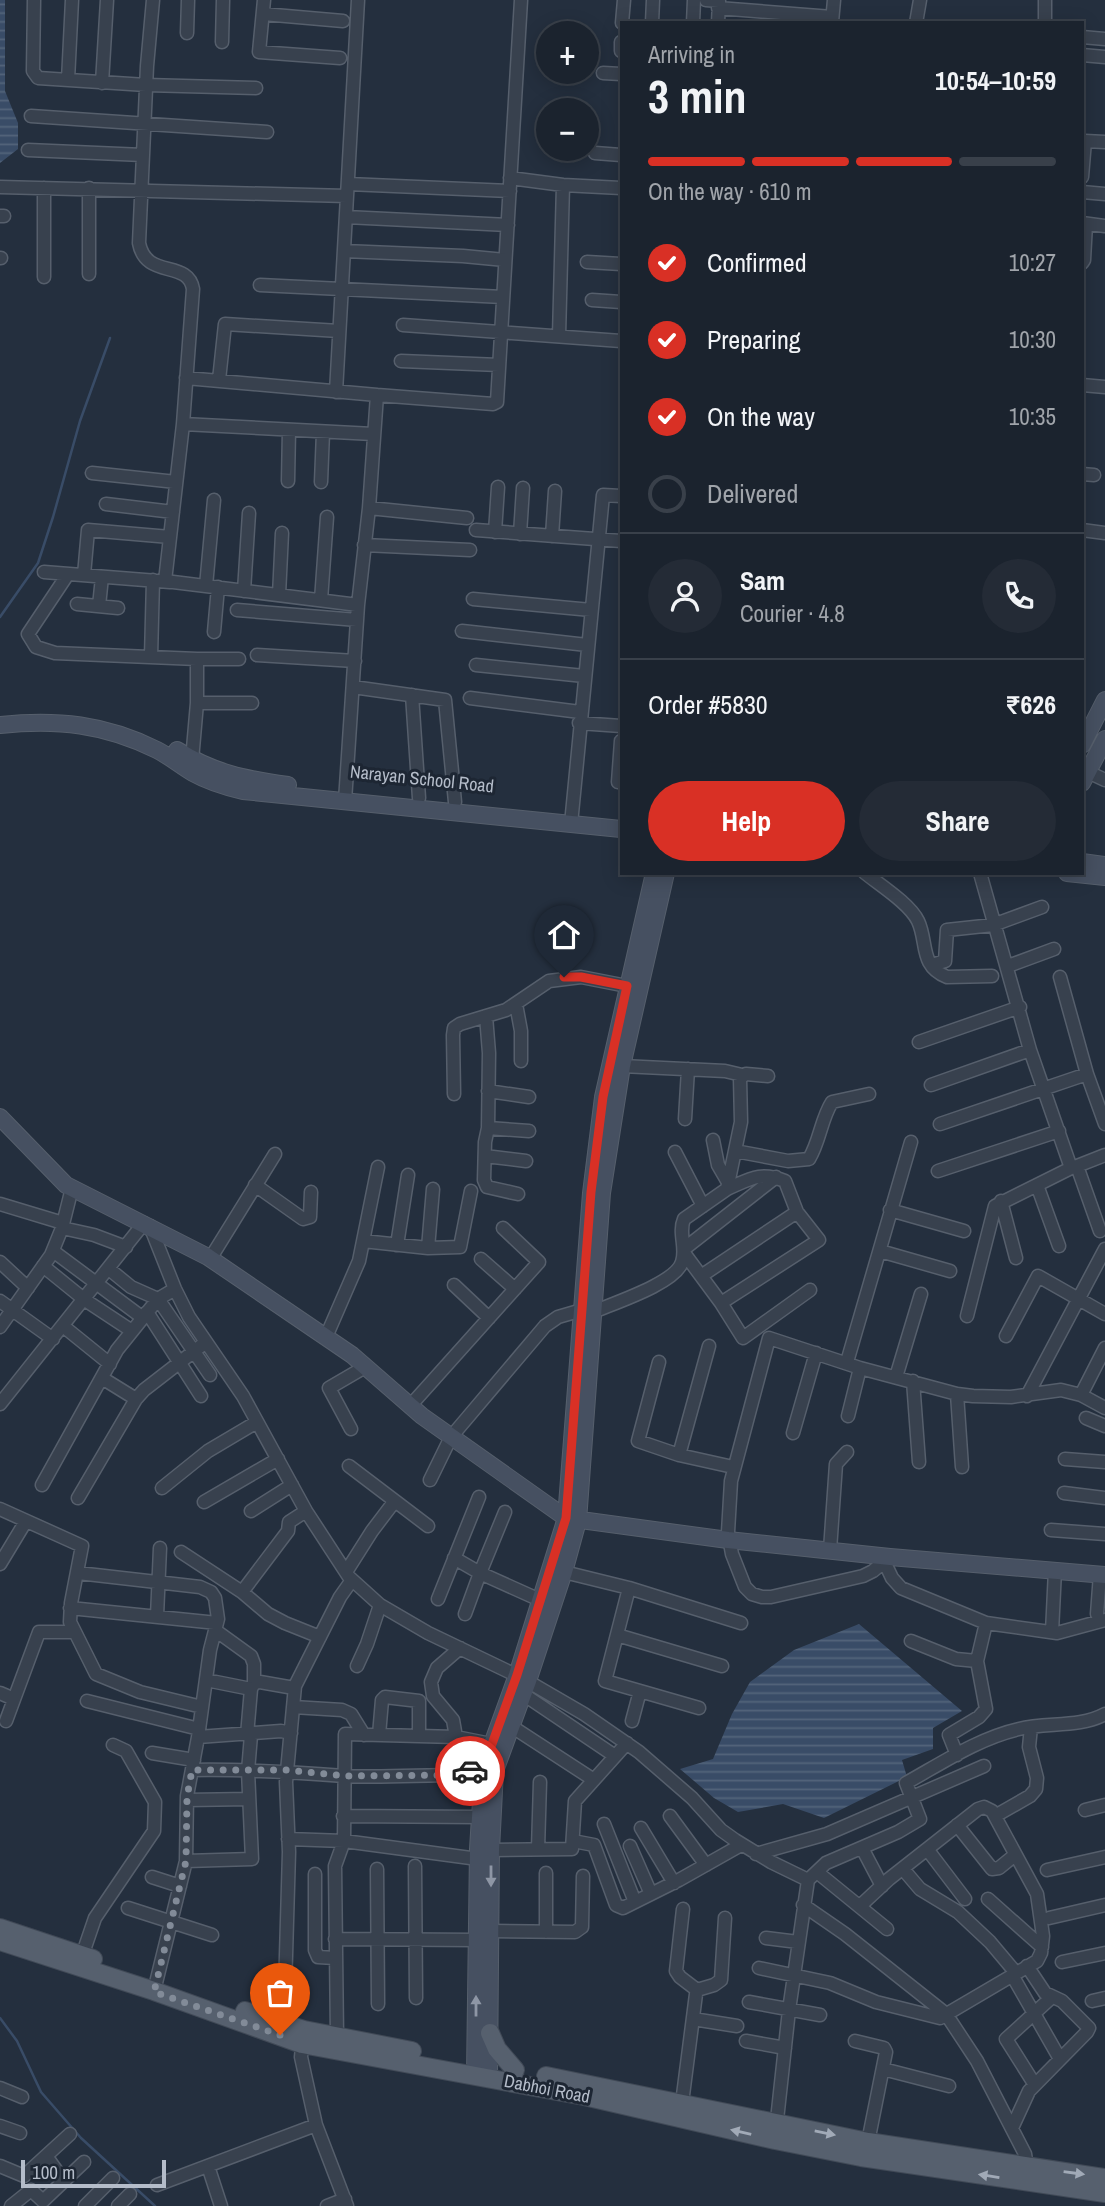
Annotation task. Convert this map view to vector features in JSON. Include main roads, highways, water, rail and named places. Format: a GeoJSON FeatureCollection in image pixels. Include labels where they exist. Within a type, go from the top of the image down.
{"type":"FeatureCollection","features":[{"type":"Feature","properties":{"kind":"main road","name":"Dabhoi Road"},"geometry":{"type":"LineString","coordinates":[[0,1928],[303,2037],[482,2070],[515,2070],[682,2103],[861,2157],[1028,2174],[1105,2178]]}},
{"type":"Feature","properties":{"kind":"main road","name":"Dabhoi Road"},"geometry":{"type":"LineString","coordinates":[[0,1941],[284,2024],[303,2037],[337,2036],[584,2096],[776,2132],[868,2142],[1028,2174],[1105,2193]]}},
{"type":"Feature","properties":{"kind":"main road"},"geometry":{"type":"LineString","coordinates":[[490,2033],[501,2055],[515,2070]]}},
{"type":"Feature","properties":{"kind":"water"},"geometry":{"type":"Polygon","coordinates":[[[0,0],[5,0],[5,91],[18,123],[18,149],[0,163],[0,0]]]}},
{"type":"Feature","properties":{"kind":"water"},"geometry":{"type":"Polygon","coordinates":[[[859,1624],[962,1711],[933,1728],[933,1749],[902,1760],[907,1777],[824,1818],[783,1804],[738,1812],[714,1798],[680,1769],[713,1759],[732,1714],[750,1682],[794,1650],[859,1624]]]}},
{"type":"Feature","properties":{"kind":"waterway"},"geometry":{"type":"LineString","coordinates":[[0,617],[38,563],[80,421],[110,338]]}},
{"type":"Feature","properties":{"kind":"waterway"},"geometry":{"type":"LineString","coordinates":[[0,2018],[17,2041],[41,2092],[81,2138],[155,2206]]}}]}
